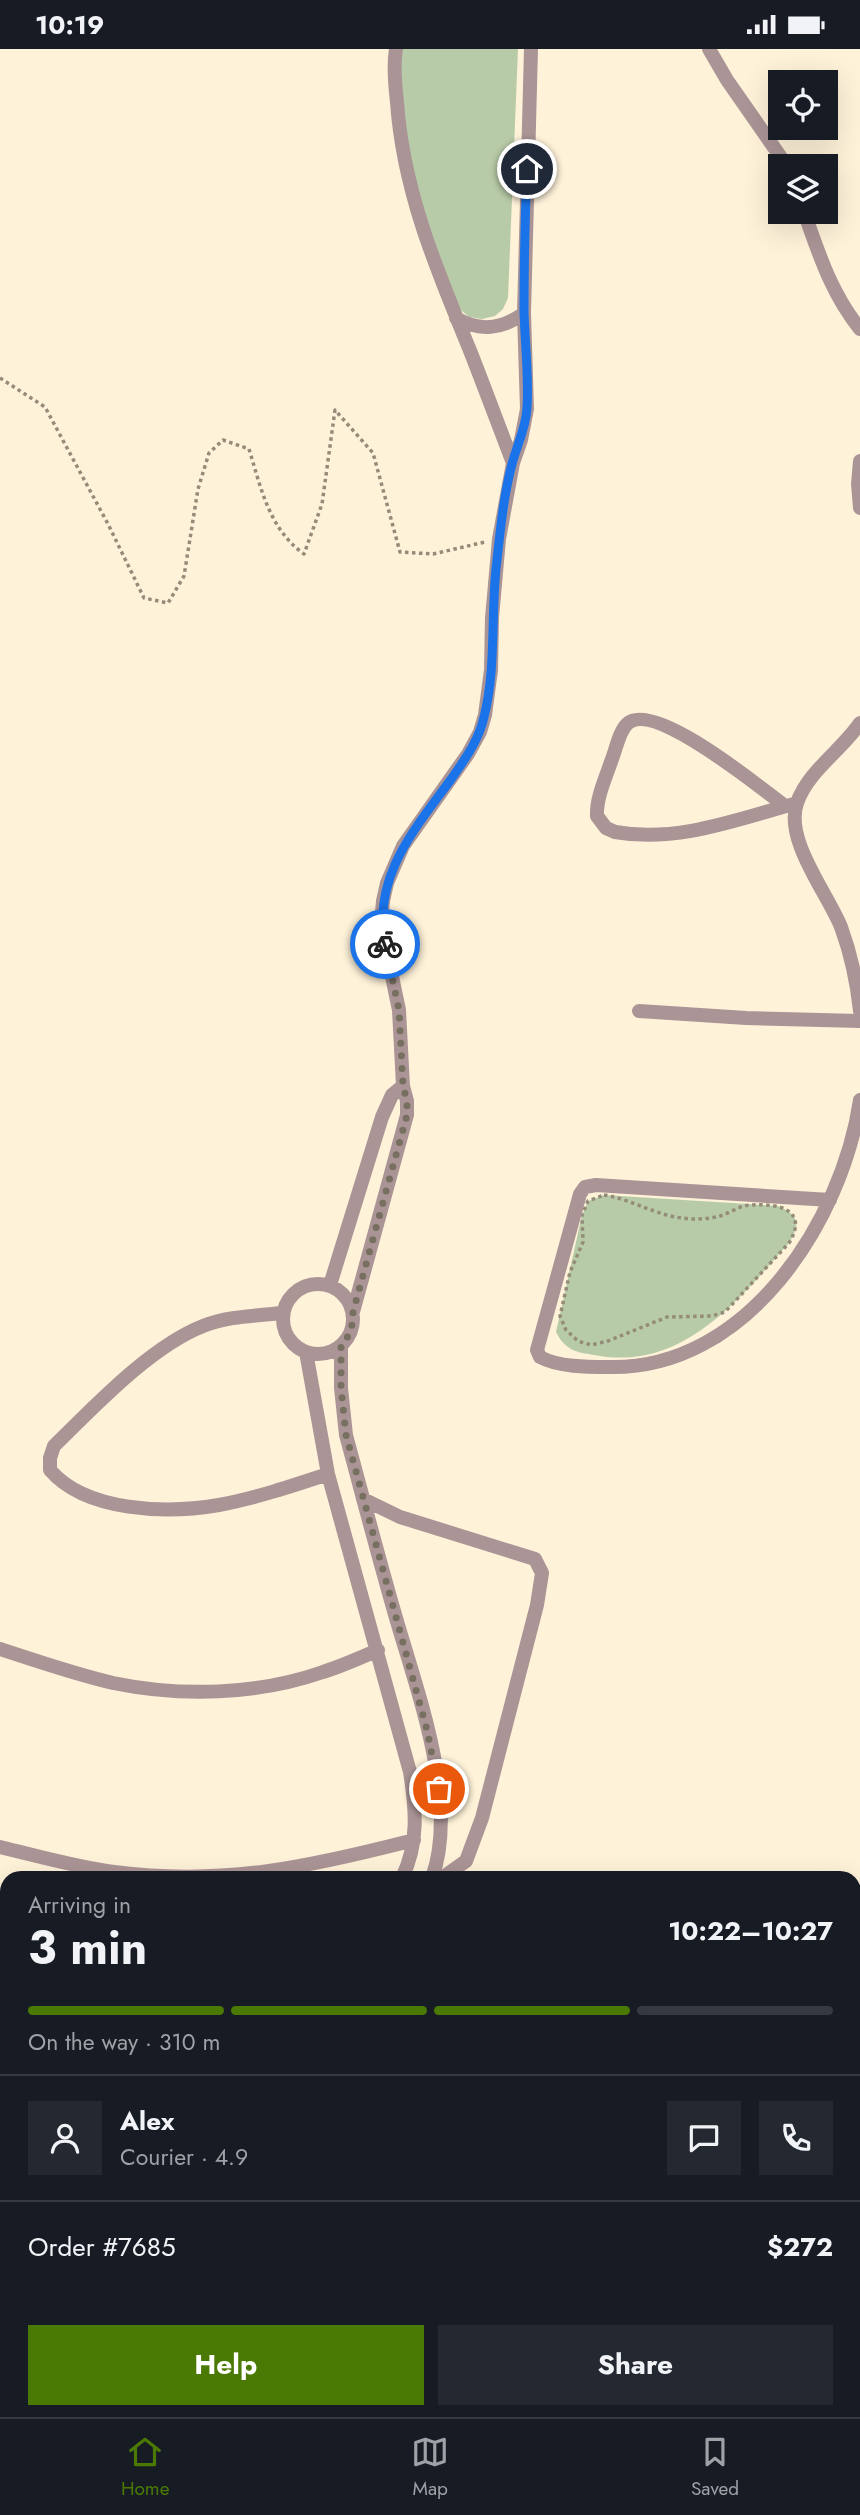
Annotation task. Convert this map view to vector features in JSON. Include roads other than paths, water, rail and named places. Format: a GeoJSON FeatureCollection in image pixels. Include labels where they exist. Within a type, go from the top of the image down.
{"type":"FeatureCollection","features":[{"type":"Feature","properties":{"kind":"street"},"geometry":{"type":"LineString","coordinates":[[396,49],[398,120],[428,247],[513,463]]}},
{"type":"Feature","properties":{"kind":"street"},"geometry":{"type":"LineString","coordinates":[[353,1312],[341,1291],[330,1285],[305,1285],[286,1301],[282,1313],[283,1325],[287,1337],[295,1346],[318,1355],[341,1346],[349,1337],[353,1325],[353,1312],[404,1130],[407,1101],[403,1086],[399,1010],[381,924],[383,901],[387,883],[403,846],[461,764],[480,732],[485,715],[491,670],[492,618],[499,539],[513,463],[523,433],[527,409],[524,313],[531,49]]}},
{"type":"Feature","properties":{"kind":"street"},"geometry":{"type":"LineString","coordinates":[[709,49],[727,80],[779,154]]}},
{"type":"Feature","properties":{"kind":"street"},"geometry":{"type":"LineString","coordinates":[[808,224],[834,293],[860,329]]}},
{"type":"Feature","properties":{"kind":"street"},"geometry":{"type":"LineString","coordinates":[[456,318],[467,325],[490,328],[509,323],[524,313]]}},
{"type":"Feature","properties":{"kind":"street"},"geometry":{"type":"LineString","coordinates":[[860,461],[860,508]]}},
{"type":"Feature","properties":{"kind":"street"},"geometry":{"type":"LineString","coordinates":[[860,723],[791,805],[686,832],[615,832],[606,828],[597,816],[598,801],[621,736],[627,724],[636,720],[647,720],[677,731],[791,805],[801,846],[842,929],[855,974],[860,1011]]}},
{"type":"Feature","properties":{"kind":"street"},"geometry":{"type":"LineString","coordinates":[[639,1011],[734,1018],[860,1021]]}},
{"type":"Feature","properties":{"kind":"street"},"geometry":{"type":"LineString","coordinates":[[330,1285],[382,1117],[392,1095],[403,1086]]}},
{"type":"Feature","properties":{"kind":"street"},"geometry":{"type":"LineString","coordinates":[[830,1200],[596,1185],[585,1187],[580,1194],[537,1350],[540,1357],[555,1362],[621,1368],[657,1363],[702,1347],[734,1323],[773,1288],[803,1249],[830,1200],[850,1144],[860,1100]]}},
{"type":"Feature","properties":{"kind":"street"},"geometry":{"type":"LineString","coordinates":[[282,1313],[229,1319],[205,1325],[160,1350],[54,1446],[50,1470],[71,1490],[88,1497],[110,1504],[156,1508],[215,1505],[250,1498],[328,1474]]}},
{"type":"Feature","properties":{"kind":"street"},"geometry":{"type":"LineString","coordinates":[[341,1346],[344,1424],[434,1758],[441,1818],[434,1871]]}},
{"type":"Feature","properties":{"kind":"street"},"geometry":{"type":"LineString","coordinates":[[306,1352],[328,1474],[410,1772],[416,1819],[414,1840],[404,1871]]}},
{"type":"Feature","properties":{"kind":"street"},"geometry":{"type":"LineString","coordinates":[[363,1499],[400,1517],[535,1559],[542,1573],[537,1605],[482,1818],[466,1861],[452,1871]]}},
{"type":"Feature","properties":{"kind":"street"},"geometry":{"type":"LineString","coordinates":[[0,1649],[112,1683],[158,1690],[203,1692],[289,1682],[324,1672],[378,1650]]}},
{"type":"Feature","properties":{"kind":"street"},"geometry":{"type":"LineString","coordinates":[[274,1871],[305,1867],[414,1840]]}},
{"type":"Feature","properties":{"kind":"street"},"geometry":{"type":"LineString","coordinates":[[0,1846],[74,1865],[113,1871]]}}]}
